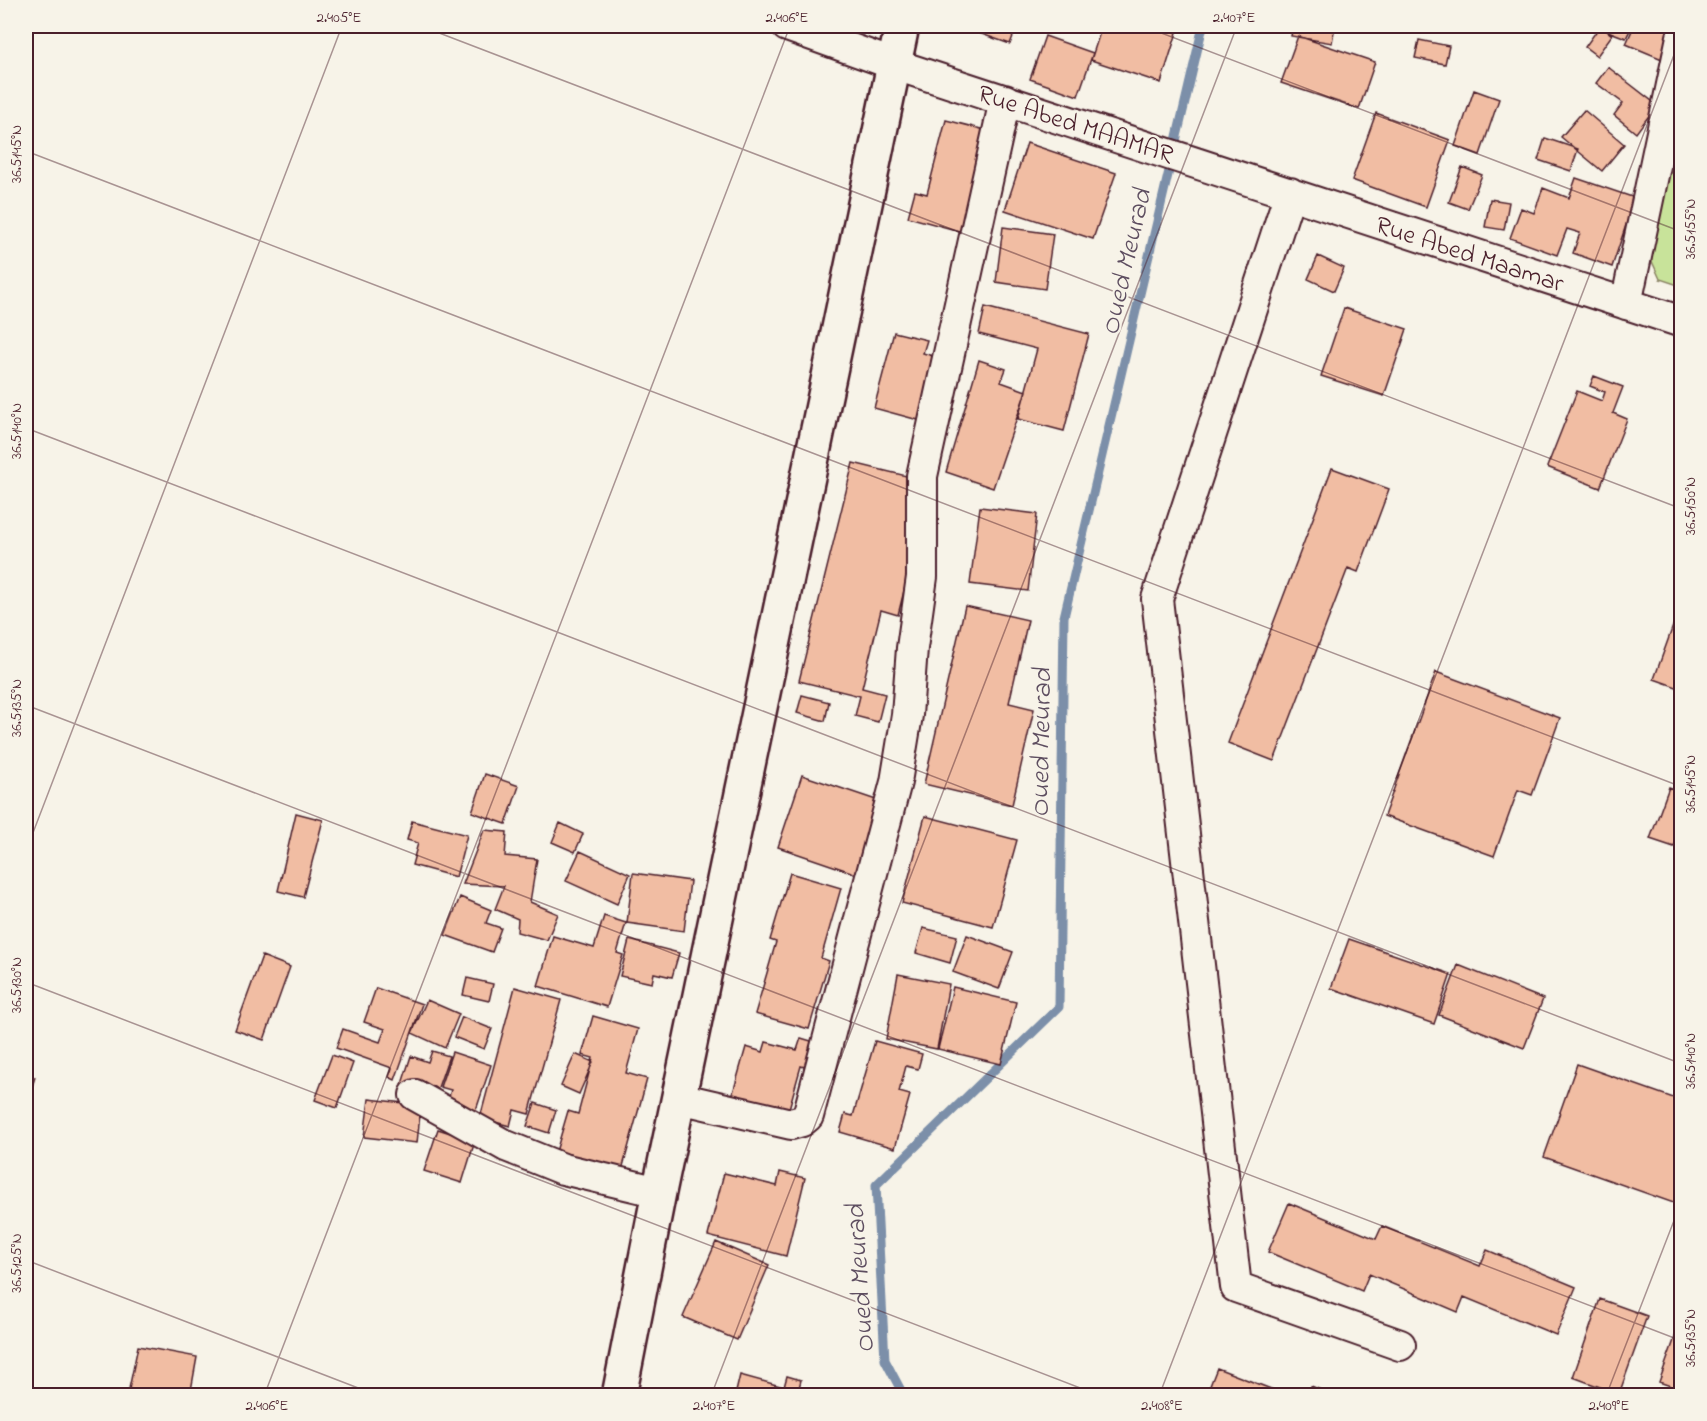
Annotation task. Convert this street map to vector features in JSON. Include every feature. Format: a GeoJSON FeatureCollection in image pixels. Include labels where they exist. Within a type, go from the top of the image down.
{"type":"FeatureCollection","features":[{"type":"Feature","properties":{"kind":"main road"},"geometry":{"type":"LineString","coordinates":[[619,1395],[659,1192],[902,26]]}},
{"type":"Feature","properties":{"kind":"main road"},"geometry":{"type":"LineString","coordinates":[[606,1395],[629,1338]]}},
{"type":"Feature","properties":{"kind":"street","name":"Rue Abed MAAMAR"},"geometry":{"type":"LineString","coordinates":[[787,26],[893,64],[1259,183]]}},
{"type":"Feature","properties":{"kind":"street"},"geometry":{"type":"LineString","coordinates":[[1626,304],[1682,38]]}},
{"type":"Feature","properties":{"kind":"street"},"geometry":{"type":"LineString","coordinates":[[679,1098],[791,1124],[808,1116],[896,782],[907,715],[912,648],[922,577],[922,476],[1005,100]]}},
{"type":"Feature","properties":{"kind":"street","name":"Rue Abed Maamar"},"geometry":{"type":"LineString","coordinates":[[1259,183],[1682,322]]}},
{"type":"Feature","properties":{"kind":"street"},"geometry":{"type":"LineString","coordinates":[[1290,193],[1157,599],[1236,1287],[1400,1345]]}},
{"type":"Feature","properties":{"kind":"street"},"geometry":{"type":"LineString","coordinates":[[415,1095],[506,1146],[553,1165],[659,1192]]}},
{"type":"Feature","properties":{"kind":"green space"},"geometry":{"type":"Polygon","coordinates":[[[1681,112],[1681,286],[1660,279],[1650,257],[1681,112]]]}},
{"type":"Feature","properties":{"kind":"building"},"geometry":{"type":"Polygon","coordinates":[[[959,26],[1017,26],[1010,44],[959,26]]]}},
{"type":"Feature","properties":{"kind":"building"},"geometry":{"type":"Polygon","coordinates":[[[1102,26],[1179,26],[1161,83],[1091,60],[1102,26]]]}},
{"type":"Feature","properties":{"kind":"building"},"geometry":{"type":"Polygon","coordinates":[[[1293,26],[1335,26],[1332,43],[1291,36],[1293,26]]]}},
{"type":"Feature","properties":{"kind":"building"},"geometry":{"type":"Polygon","coordinates":[[[1600,26],[1612,35],[1597,56],[1585,47],[1600,26]]]}},
{"type":"Feature","properties":{"kind":"building"},"geometry":{"type":"Polygon","coordinates":[[[1607,26],[1632,26],[1626,38],[1605,30],[1607,26]]]}},
{"type":"Feature","properties":{"kind":"building"},"geometry":{"type":"Polygon","coordinates":[[[1634,26],[1676,26],[1662,59],[1626,44],[1634,26]]]}},
{"type":"Feature","properties":{"kind":"building"},"geometry":{"type":"Polygon","coordinates":[[[1045,36],[1093,53],[1078,96],[1030,79],[1045,36]]]}},
{"type":"Feature","properties":{"kind":"building"},"geometry":{"type":"Polygon","coordinates":[[[1298,36],[1375,62],[1359,109],[1281,83],[1298,36]]]}},
{"type":"Feature","properties":{"kind":"building"},"geometry":{"type":"Polygon","coordinates":[[[1419,40],[1449,46],[1445,64],[1415,58],[1419,40]]]}},
{"type":"Feature","properties":{"kind":"building"},"geometry":{"type":"Polygon","coordinates":[[[1608,67],[1657,105],[1636,133],[1614,115],[1623,103],[1596,83],[1608,67]]]}},
{"type":"Feature","properties":{"kind":"building"},"geometry":{"type":"Polygon","coordinates":[[[1474,90],[1499,99],[1480,155],[1455,146],[1474,90]]]}},
{"type":"Feature","properties":{"kind":"building"},"geometry":{"type":"Polygon","coordinates":[[[1584,110],[1624,144],[1602,171],[1561,137],[1584,110]]]}},
{"type":"Feature","properties":{"kind":"building"},"geometry":{"type":"Polygon","coordinates":[[[1376,113],[1450,140],[1426,207],[1352,180],[1376,113]]]}},
{"type":"Feature","properties":{"kind":"building"},"geometry":{"type":"Polygon","coordinates":[[[946,120],[1001,134],[974,235],[908,217],[915,191],[927,194],[946,120]]]}},
{"type":"Feature","properties":{"kind":"building"},"geometry":{"type":"Polygon","coordinates":[[[1545,138],[1578,149],[1571,171],[1538,160],[1545,138]]]}},
{"type":"Feature","properties":{"kind":"building"},"geometry":{"type":"Polygon","coordinates":[[[1027,143],[1116,173],[1093,239],[1005,210],[1027,143]]]}},
{"type":"Feature","properties":{"kind":"building"},"geometry":{"type":"Polygon","coordinates":[[[1462,167],[1482,175],[1468,209],[1449,202],[1462,167]]]}},
{"type":"Feature","properties":{"kind":"building"},"geometry":{"type":"Polygon","coordinates":[[[1576,178],[1635,198],[1612,267],[1573,253],[1580,233],[1567,229],[1557,255],[1510,238],[1521,208],[1534,213],[1543,188],[1569,198],[1576,178]]]}},
{"type":"Feature","properties":{"kind":"building"},"geometry":{"type":"Polygon","coordinates":[[[1490,199],[1509,202],[1504,230],[1485,227],[1490,199]]]}},
{"type":"Feature","properties":{"kind":"building"},"geometry":{"type":"Polygon","coordinates":[[[1003,227],[1053,234],[1045,289],[996,282],[1003,227]]]}},
{"type":"Feature","properties":{"kind":"building"},"geometry":{"type":"Polygon","coordinates":[[[1318,256],[1344,268],[1334,291],[1308,279],[1318,256]]]}},
{"type":"Feature","properties":{"kind":"building"},"geometry":{"type":"Polygon","coordinates":[[[985,307],[1089,334],[1064,431],[1018,419],[1037,349],[979,334],[985,307]]]}},
{"type":"Feature","properties":{"kind":"building"},"geometry":{"type":"Polygon","coordinates":[[[1344,308],[1407,329],[1384,396],[1321,376],[1344,308]]]}},
{"type":"Feature","properties":{"kind":"building"},"geometry":{"type":"Polygon","coordinates":[[[894,332],[927,340],[923,353],[939,358],[922,421],[874,408],[894,332]]]}},
{"type":"Feature","properties":{"kind":"building"},"geometry":{"type":"Polygon","coordinates":[[[979,360],[1006,369],[1001,382],[1026,391],[993,488],[946,472],[979,360]]]}},
{"type":"Feature","properties":{"kind":"building"},"geometry":{"type":"Polygon","coordinates":[[[1594,376],[1623,387],[1613,413],[1627,419],[1600,488],[1547,467],[1577,391],[1602,401],[1605,392],[1590,386],[1594,376]]]}},
{"type":"Feature","properties":{"kind":"building"},"geometry":{"type":"Polygon","coordinates":[[[1682,454],[1682,479],[1674,477],[1682,454]]]}},
{"type":"Feature","properties":{"kind":"building"},"geometry":{"type":"Polygon","coordinates":[[[853,463],[931,482],[898,615],[881,610],[862,688],[885,694],[878,722],[855,716],[860,696],[799,681],[853,463]]]}},
{"type":"Feature","properties":{"kind":"building"},"geometry":{"type":"Polygon","coordinates":[[[1332,468],[1389,489],[1358,572],[1348,568],[1274,761],[1228,743],[1332,468]]]}},
{"type":"Feature","properties":{"kind":"building"},"geometry":{"type":"Polygon","coordinates":[[[980,507],[1037,514],[1028,591],[970,584],[980,507]]]}},
{"type":"Feature","properties":{"kind":"building"},"geometry":{"type":"Polygon","coordinates":[[[1682,601],[1682,689],[1654,679],[1682,601]]]}},
{"type":"Feature","properties":{"kind":"building"},"geometry":{"type":"Polygon","coordinates":[[[965,606],[1028,620],[1009,703],[1034,709],[1012,805],[924,784],[965,606]]]}},
{"type":"Feature","properties":{"kind":"building"},"geometry":{"type":"Polygon","coordinates":[[[1436,672],[1560,718],[1532,795],[1518,790],[1494,856],[1384,816],[1436,672]]]}},
{"type":"Feature","properties":{"kind":"building"},"geometry":{"type":"Polygon","coordinates":[[[802,695],[829,702],[825,721],[797,713],[802,695]]]}},
{"type":"Feature","properties":{"kind":"building"},"geometry":{"type":"Polygon","coordinates":[[[485,774],[519,786],[506,824],[472,812],[485,774]]]}},
{"type":"Feature","properties":{"kind":"building"},"geometry":{"type":"Polygon","coordinates":[[[802,775],[882,802],[857,874],[778,847],[802,775]]]}},
{"type":"Feature","properties":{"kind":"building"},"geometry":{"type":"Polygon","coordinates":[[[1669,787],[1682,792],[1682,826],[1674,847],[1650,839],[1669,787]]]}},
{"type":"Feature","properties":{"kind":"building"},"geometry":{"type":"Polygon","coordinates":[[[296,813],[323,820],[303,897],[278,891],[296,813]]]}},
{"type":"Feature","properties":{"kind":"building"},"geometry":{"type":"Polygon","coordinates":[[[925,816],[1017,840],[993,927],[902,903],[925,816]]]}},
{"type":"Feature","properties":{"kind":"building"},"geometry":{"type":"Polygon","coordinates":[[[412,821],[467,835],[456,877],[412,865],[418,843],[407,840],[412,821]]]}},
{"type":"Feature","properties":{"kind":"building"},"geometry":{"type":"Polygon","coordinates":[[[560,823],[583,834],[575,852],[552,842],[560,823]]]}},
{"type":"Feature","properties":{"kind":"building"},"geometry":{"type":"Polygon","coordinates":[[[484,830],[507,832],[505,856],[537,859],[530,902],[558,914],[547,940],[517,932],[518,919],[495,909],[504,886],[463,884],[484,830]]]}},
{"type":"Feature","properties":{"kind":"building"},"geometry":{"type":"Polygon","coordinates":[[[580,851],[630,874],[617,904],[566,881],[580,851]]]}},
{"type":"Feature","properties":{"kind":"building"},"geometry":{"type":"Polygon","coordinates":[[[633,873],[690,881],[684,931],[627,923],[633,873]]]}},
{"type":"Feature","properties":{"kind":"building"},"geometry":{"type":"Polygon","coordinates":[[[790,873],[841,888],[821,958],[829,961],[809,1029],[755,1014],[776,942],[770,940],[790,873]]]}},
{"type":"Feature","properties":{"kind":"building"},"geometry":{"type":"Polygon","coordinates":[[[460,897],[491,910],[486,923],[501,928],[492,952],[445,935],[460,897]]]}},
{"type":"Feature","properties":{"kind":"building"},"geometry":{"type":"Polygon","coordinates":[[[604,916],[626,923],[617,953],[623,955],[607,1007],[538,986],[553,936],[594,948],[604,916]]]}},
{"type":"Feature","properties":{"kind":"building"},"geometry":{"type":"Polygon","coordinates":[[[923,928],[957,936],[950,963],[916,953],[923,928]]]}},
{"type":"Feature","properties":{"kind":"building"},"geometry":{"type":"Polygon","coordinates":[[[967,935],[1013,952],[999,989],[953,972],[967,935]]]}},
{"type":"Feature","properties":{"kind":"building"},"geometry":{"type":"Polygon","coordinates":[[[1349,939],[1451,974],[1434,1024],[1331,988],[1349,939]]]}},
{"type":"Feature","properties":{"kind":"building"},"geometry":{"type":"Polygon","coordinates":[[[629,940],[679,953],[672,977],[654,973],[652,983],[620,976],[629,940]]]}},
{"type":"Feature","properties":{"kind":"building"},"geometry":{"type":"Polygon","coordinates":[[[262,956],[290,967],[264,1040],[235,1030],[262,956]]]}},
{"type":"Feature","properties":{"kind":"building"},"geometry":{"type":"Polygon","coordinates":[[[1458,965],[1543,999],[1524,1048],[1439,1015],[1458,965]]]}},
{"type":"Feature","properties":{"kind":"building"},"geometry":{"type":"Polygon","coordinates":[[[898,974],[949,984],[937,1049],[886,1039],[898,974]]]}},
{"type":"Feature","properties":{"kind":"building"},"geometry":{"type":"Polygon","coordinates":[[[467,978],[493,984],[489,1001],[463,995],[467,978]]]}},
{"type":"Feature","properties":{"kind":"building"},"geometry":{"type":"Polygon","coordinates":[[[515,987],[561,1000],[529,1114],[514,1110],[510,1126],[480,1118],[515,987]]]}},
{"type":"Feature","properties":{"kind":"building"},"geometry":{"type":"Polygon","coordinates":[[[953,987],[1016,1002],[1001,1064],[938,1049],[953,987]]]}},
{"type":"Feature","properties":{"kind":"building"},"geometry":{"type":"Polygon","coordinates":[[[376,988],[422,1004],[395,1080],[389,1077],[392,1068],[336,1048],[343,1029],[380,1042],[385,1029],[364,1022],[376,988]]]}},
{"type":"Feature","properties":{"kind":"building"},"geometry":{"type":"Polygon","coordinates":[[[427,1000],[459,1014],[445,1048],[412,1033],[427,1000]]]}},
{"type":"Feature","properties":{"kind":"building"},"geometry":{"type":"Polygon","coordinates":[[[593,1016],[638,1029],[626,1073],[647,1079],[619,1181],[553,1162],[568,1111],[578,1114],[593,1058],[582,1055],[593,1016]]]}},
{"type":"Feature","properties":{"kind":"building"},"geometry":{"type":"Polygon","coordinates":[[[462,1017],[492,1029],[484,1049],[454,1037],[462,1017]]]}},
{"type":"Feature","properties":{"kind":"building"},"geometry":{"type":"Polygon","coordinates":[[[801,1038],[821,1044],[814,1070],[801,1066],[781,1137],[725,1121],[746,1047],[763,1052],[766,1042],[797,1050],[801,1038]]]}},
{"type":"Feature","properties":{"kind":"building"},"geometry":{"type":"Polygon","coordinates":[[[875,1041],[922,1054],[918,1069],[906,1066],[899,1092],[910,1095],[895,1148],[840,1132],[845,1114],[853,1116],[875,1041]]]}},
{"type":"Feature","properties":{"kind":"building"},"geometry":{"type":"Polygon","coordinates":[[[432,1051],[449,1056],[435,1096],[402,1084],[411,1056],[428,1062],[432,1051]]]}},
{"type":"Feature","properties":{"kind":"building"},"geometry":{"type":"Polygon","coordinates":[[[452,1052],[491,1065],[473,1119],[445,1109],[451,1090],[440,1087],[452,1052]]]}},
{"type":"Feature","properties":{"kind":"building"},"geometry":{"type":"Polygon","coordinates":[[[575,1054],[593,1062],[579,1094],[561,1086],[575,1054]]]}},
{"type":"Feature","properties":{"kind":"building"},"geometry":{"type":"Polygon","coordinates":[[[332,1055],[353,1063],[337,1108],[315,1100],[332,1055]]]}},
{"type":"Feature","properties":{"kind":"building"},"geometry":{"type":"Polygon","coordinates":[[[1577,1064],[1682,1101],[1682,1206],[1544,1157],[1577,1064]]]}},
{"type":"Feature","properties":{"kind":"building"},"geometry":{"type":"Polygon","coordinates":[[[26,1075],[35,1077],[26,1106],[26,1075]]]}},
{"type":"Feature","properties":{"kind":"building"},"geometry":{"type":"Polygon","coordinates":[[[369,1099],[421,1105],[417,1143],[364,1137],[369,1099]]]}},
{"type":"Feature","properties":{"kind":"building"},"geometry":{"type":"Polygon","coordinates":[[[535,1103],[556,1110],[549,1133],[527,1126],[535,1103]]]}},
{"type":"Feature","properties":{"kind":"building"},"geometry":{"type":"Polygon","coordinates":[[[438,1129],[475,1141],[462,1183],[424,1171],[438,1129]]]}},
{"type":"Feature","properties":{"kind":"building"},"geometry":{"type":"Polygon","coordinates":[[[780,1172],[805,1178],[786,1256],[708,1236],[724,1173],[777,1186],[780,1172]]]}},
{"type":"Feature","properties":{"kind":"building"},"geometry":{"type":"Polygon","coordinates":[[[1289,1203],[1376,1239],[1382,1226],[1480,1266],[1487,1250],[1576,1287],[1556,1335],[1464,1297],[1458,1312],[1369,1274],[1362,1291],[1268,1252],[1289,1203]]]}},
{"type":"Feature","properties":{"kind":"building"},"geometry":{"type":"Polygon","coordinates":[[[716,1242],[769,1265],[737,1340],[683,1317],[716,1242]]]}},
{"type":"Feature","properties":{"kind":"building"},"geometry":{"type":"Polygon","coordinates":[[[1600,1299],[1647,1316],[1619,1394],[1573,1377],[1600,1299]]]}},
{"type":"Feature","properties":{"kind":"building"},"geometry":{"type":"Polygon","coordinates":[[[1682,1318],[1682,1390],[1659,1382],[1682,1318]]]}},
{"type":"Feature","properties":{"kind":"building"},"geometry":{"type":"Polygon","coordinates":[[[138,1346],[197,1357],[190,1396],[163,1396],[129,1389],[138,1346]]]}},
{"type":"Feature","properties":{"kind":"building"},"geometry":{"type":"Polygon","coordinates":[[[1217,1368],[1289,1396],[1206,1396],[1217,1368]]]}},
{"type":"Feature","properties":{"kind":"building"},"geometry":{"type":"Polygon","coordinates":[[[740,1375],[784,1387],[787,1376],[801,1380],[797,1396],[735,1396],[740,1375]]]}},
{"type":"Feature","properties":{"kind":"building"},"geometry":{"type":"Polygon","coordinates":[[[1311,1386],[1336,1396],[1307,1396],[1311,1386]]]}},
{"type":"Feature","properties":{"kind":"waterway","name":"Oued Meurad"},"geometry":{"type":"LineString","coordinates":[[904,1396],[885,1360],[876,1185],[1059,1007],[1064,617],[1203,26]]}}]}
